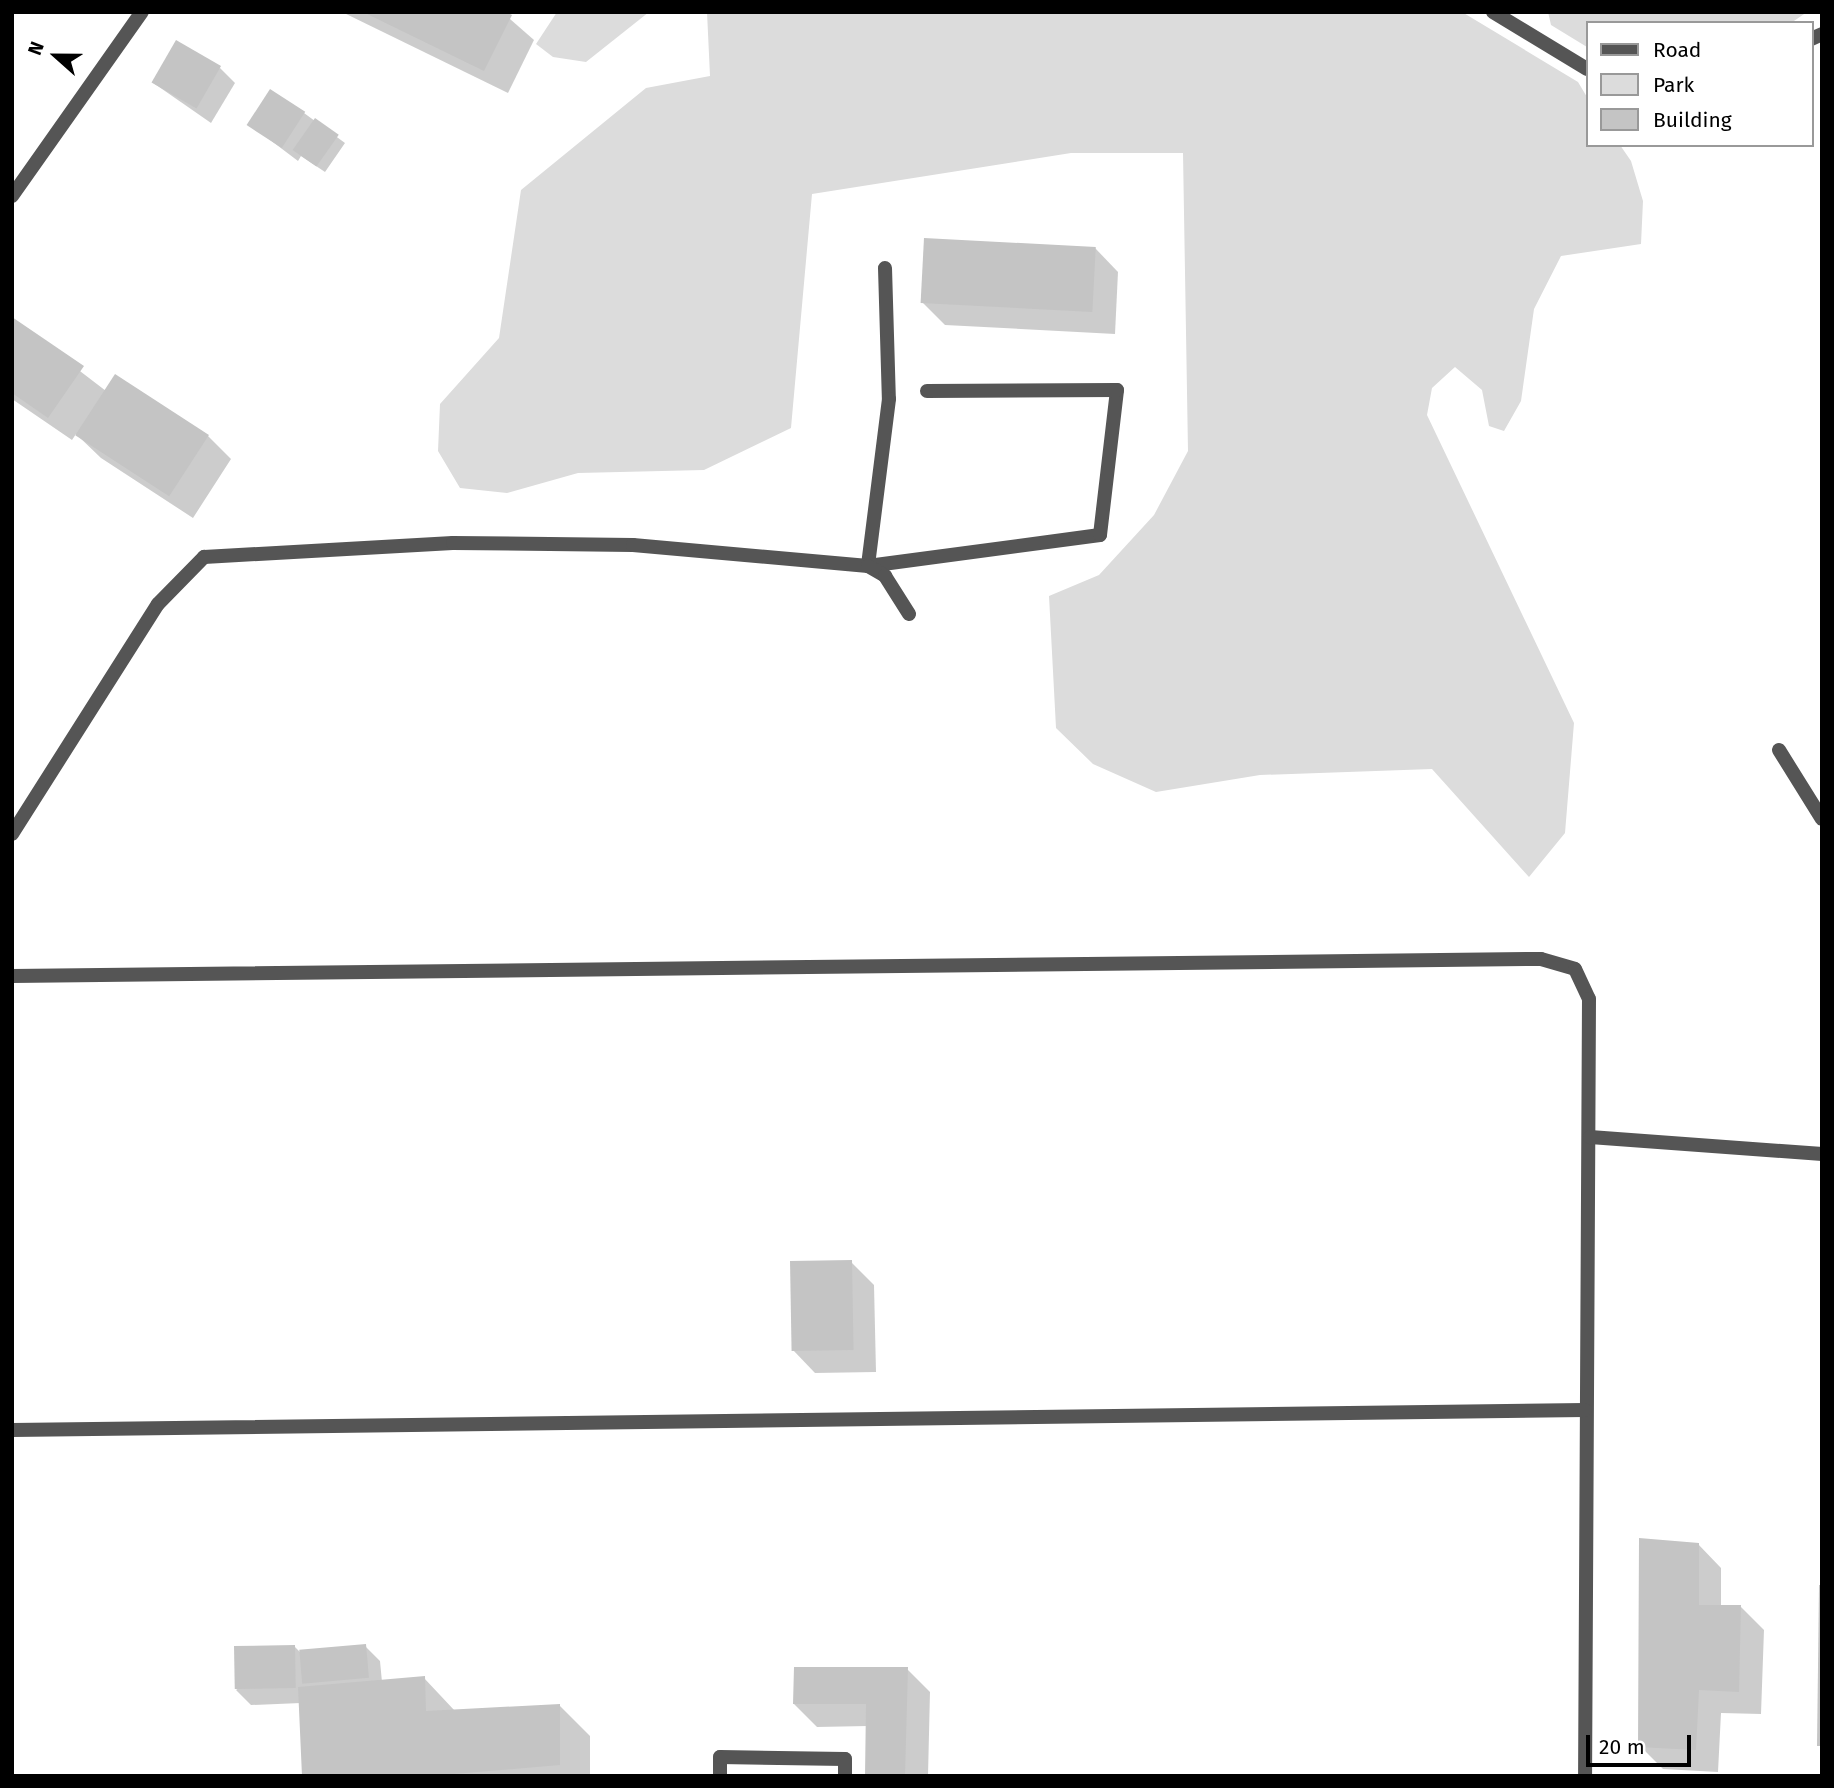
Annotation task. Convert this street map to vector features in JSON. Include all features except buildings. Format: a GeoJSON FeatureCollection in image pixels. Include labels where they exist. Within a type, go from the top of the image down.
{"type":"FeatureCollection","features":[{"type":"Feature","properties":{"kind":"street"},"geometry":{"type":"LineString","coordinates":[[12,196],[142,12]]}},
{"type":"Feature","properties":{"kind":"street"},"geometry":{"type":"LineString","coordinates":[[1493,12],[1586,68]]}},
{"type":"Feature","properties":{"kind":"street"},"geometry":{"type":"LineString","coordinates":[[868,566],[889,399],[885,268]]}},
{"type":"Feature","properties":{"kind":"street"},"geometry":{"type":"LineString","coordinates":[[12,834],[158,604],[204,557],[536,544],[634,545],[868,566],[1100,535],[1117,390],[927,391]]}},
{"type":"Feature","properties":{"kind":"street"},"geometry":{"type":"LineString","coordinates":[[868,566],[885,576],[909,614]]}},
{"type":"Feature","properties":{"kind":"street"},"geometry":{"type":"LineString","coordinates":[[1779,750],[1822,819]]}},
{"type":"Feature","properties":{"kind":"street"},"geometry":{"type":"LineString","coordinates":[[12,976],[1541,958],[1575,969],[1589,999],[1585,1776]]}},
{"type":"Feature","properties":{"kind":"street"},"geometry":{"type":"LineString","coordinates":[[1590,1137],[1822,1154]]}},
{"type":"Feature","properties":{"kind":"street"},"geometry":{"type":"LineString","coordinates":[[12,1430],[1585,1410]]}},
{"type":"Feature","properties":{"kind":"street"},"geometry":{"type":"LineString","coordinates":[[720,1776],[720,1757],[845,1759],[845,1776]]}},
{"type":"Feature","properties":{"kind":"green space"},"geometry":{"type":"Polygon","coordinates":[[[557,12],[649,12],[586,62],[553,57],[536,44],[557,12]]]}},
{"type":"Feature","properties":{"kind":"green space"},"geometry":{"type":"Polygon","coordinates":[[[707,12],[1462,12],[1578,82],[1586,95],[1586,147],[1621,147],[1631,161],[1643,201],[1641,244],[1561,256],[1534,309],[1521,401],[1504,431],[1489,426],[1482,390],[1455,367],[1432,388],[1427,415],[1574,723],[1565,833],[1529,877],[1432,769],[1260,775],[1156,792],[1093,764],[1056,728],[1049,596],[1099,575],[1154,515],[1188,451],[1183,153],[1071,153],[812,194],[791,428],[704,470],[578,473],[507,493],[460,488],[438,451],[440,404],[499,338],[521,190],[646,88],[710,76],[707,12]]]}},
{"type":"Feature","properties":{"kind":"green space"},"geometry":{"type":"Polygon","coordinates":[[[1548,12],[1807,12],[1794,21],[1586,21],[1586,46],[1551,25],[1548,12]]]}}]}
